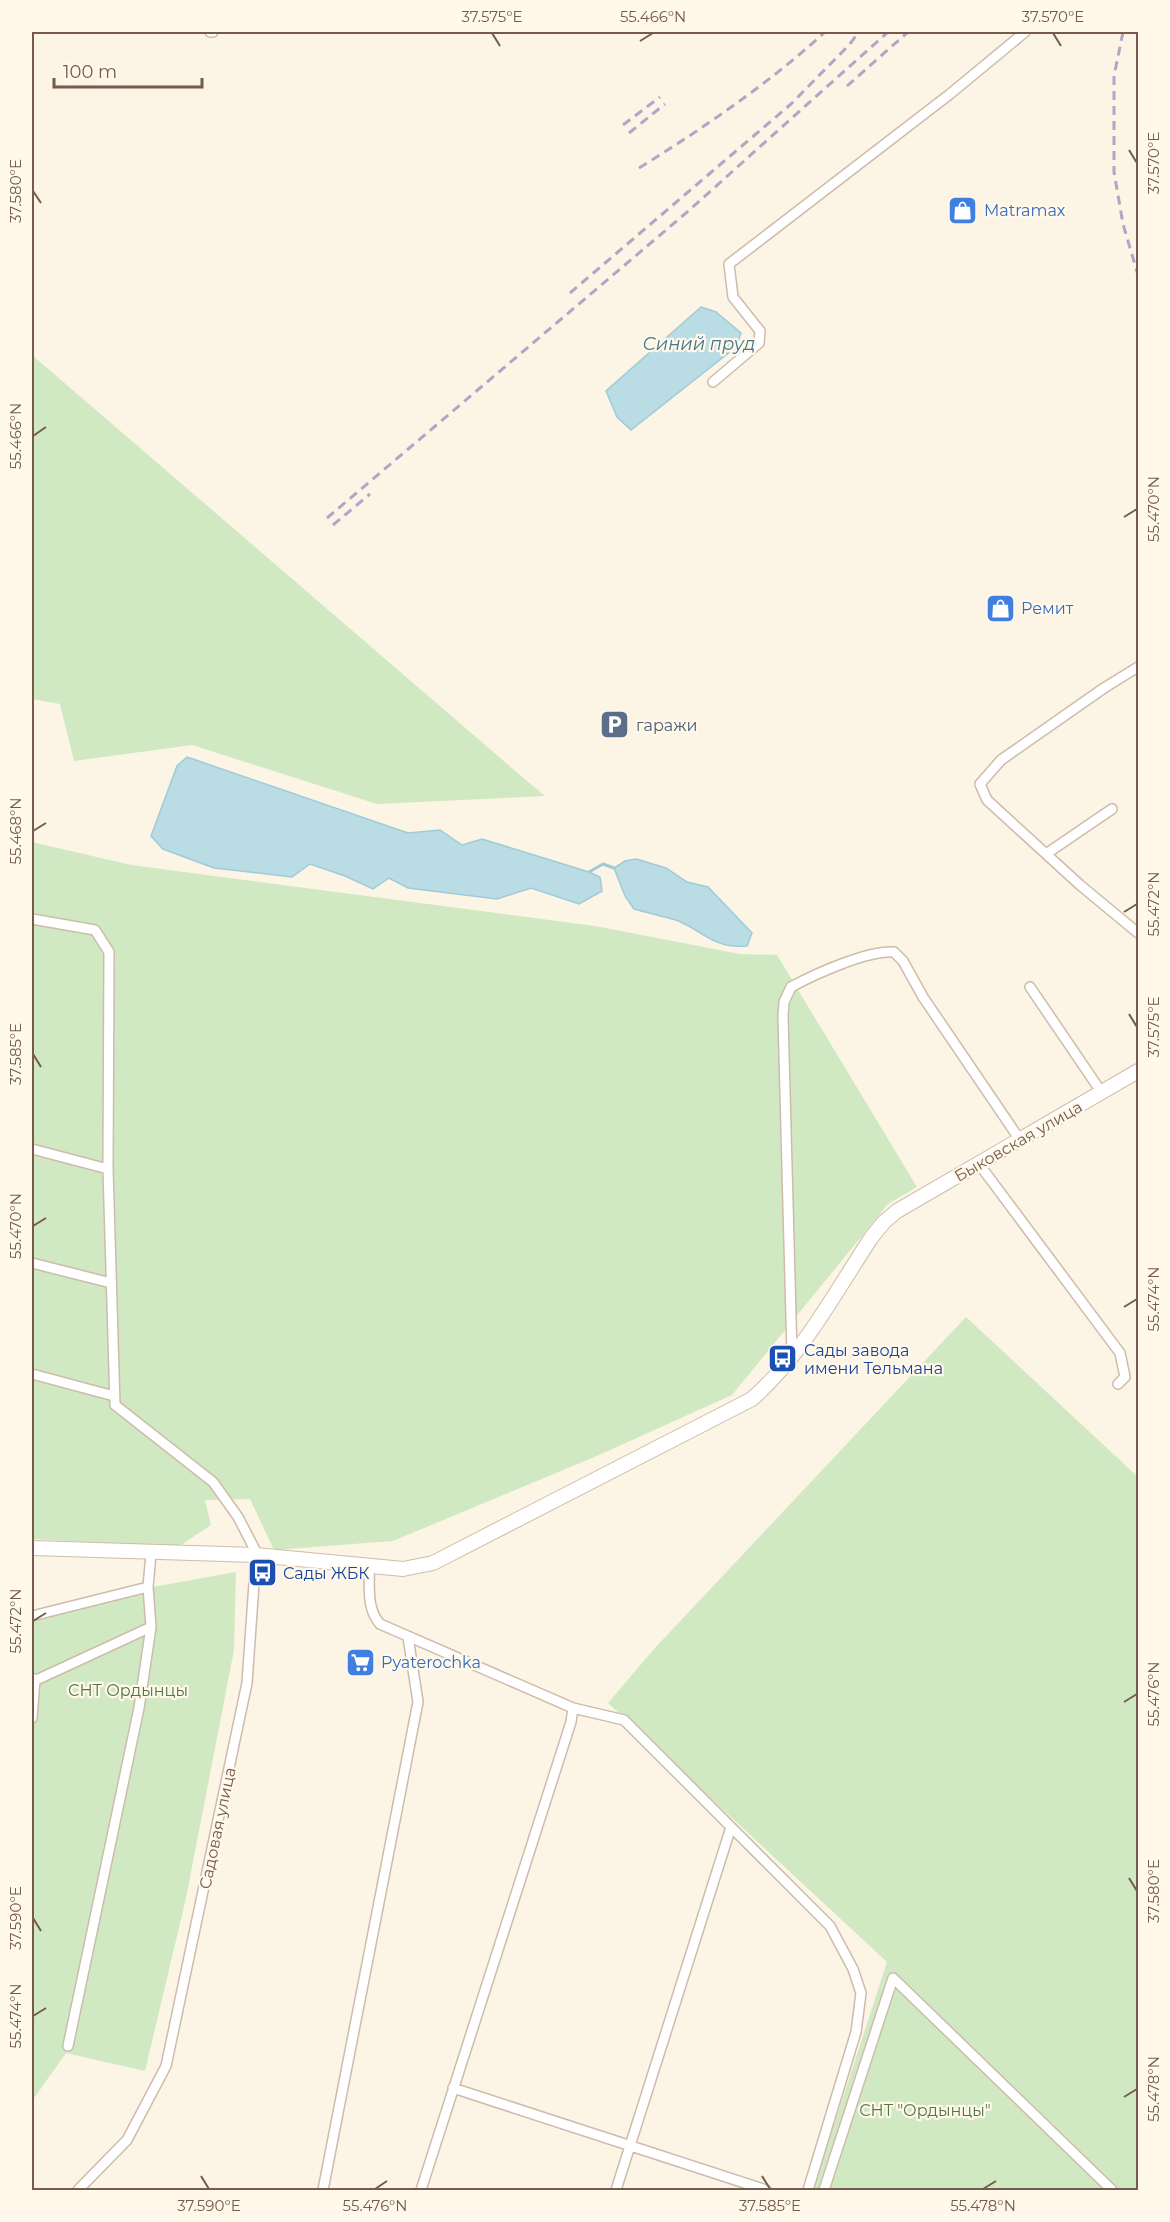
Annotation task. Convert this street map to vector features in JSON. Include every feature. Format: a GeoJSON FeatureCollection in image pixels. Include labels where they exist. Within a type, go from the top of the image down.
{"type":"FeatureCollection","features":[{"type":"Feature","properties":{"kind":"street"},"geometry":{"type":"LineString","coordinates":[[713,382],[759,343],[759,331],[733,297],[729,264],[1025,32]]}},
{"type":"Feature","properties":{"kind":"street"},"geometry":{"type":"LineString","coordinates":[[1138,667],[1001,760],[980,784],[987,800],[1138,933]]}},
{"type":"Feature","properties":{"kind":"street"},"geometry":{"type":"LineString","coordinates":[[1046,854],[1112,809]]}},
{"type":"Feature","properties":{"kind":"street"},"geometry":{"type":"LineString","coordinates":[[32,919],[95,930],[109,952],[108,1169],[115,1405],[213,1482],[238,1517],[256,1556]]}},
{"type":"Feature","properties":{"kind":"street"},"geometry":{"type":"LineString","coordinates":[[792,1355],[783,1016],[784,1002],[791,987],[851,961],[878,952],[894,952],[903,961],[923,997],[1020,1140]]}},
{"type":"Feature","properties":{"kind":"street"},"geometry":{"type":"LineString","coordinates":[[1030,987],[1102,1093]]}},
{"type":"Feature","properties":{"kind":"street","name":"Быковская улица"},"geometry":{"type":"LineString","coordinates":[[32,1548],[256,1556],[403,1569],[433,1563],[745,1404],[770,1383],[792,1355],[884,1222],[897,1211],[1138,1071]]}},
{"type":"Feature","properties":{"kind":"street"},"geometry":{"type":"LineString","coordinates":[[32,1149],[108,1169]]}},
{"type":"Feature","properties":{"kind":"street"},"geometry":{"type":"LineString","coordinates":[[978,1164],[1120,1353],[1125,1377],[1118,1384]]}},
{"type":"Feature","properties":{"kind":"street"},"geometry":{"type":"LineString","coordinates":[[32,1263],[111,1283]]}},
{"type":"Feature","properties":{"kind":"street"},"geometry":{"type":"LineString","coordinates":[[32,1374],[114,1396]]}},
{"type":"Feature","properties":{"kind":"street"},"geometry":{"type":"LineString","coordinates":[[68,2046],[139,1708],[151,1627],[148,1587],[151,1554]]}},
{"type":"Feature","properties":{"kind":"street","name":"Садовая улица"},"geometry":{"type":"LineString","coordinates":[[78,2190],[127,2140],[166,2066],[247,1683],[256,1556]]}},
{"type":"Feature","properties":{"kind":"street"},"geometry":{"type":"LineString","coordinates":[[369,1566],[372,1615],[380,1624],[573,1708],[624,1720],[830,1926],[853,1969],[861,1993],[856,2032],[808,2190]]}},
{"type":"Feature","properties":{"kind":"street"},"geometry":{"type":"LineString","coordinates":[[32,1616],[148,1587]]}},
{"type":"Feature","properties":{"kind":"street"},"geometry":{"type":"LineString","coordinates":[[32,1718],[33,1681],[151,1627]]}},
{"type":"Feature","properties":{"kind":"street"},"geometry":{"type":"LineString","coordinates":[[323,2190],[418,1702],[408,1637]]}},
{"type":"Feature","properties":{"kind":"street"},"geometry":{"type":"LineString","coordinates":[[421,2190],[571,1722],[573,1708]]}},
{"type":"Feature","properties":{"kind":"street"},"geometry":{"type":"LineString","coordinates":[[616,2190],[730,1827]]}},
{"type":"Feature","properties":{"kind":"street"},"geometry":{"type":"LineString","coordinates":[[824,2190],[893,1978],[1112,2190]]}},
{"type":"Feature","properties":{"kind":"street"},"geometry":{"type":"LineString","coordinates":[[453,2088],[766,2190]]}},
{"type":"Feature","properties":{"kind":"green space"},"geometry":{"type":"Polygon","coordinates":[[[32,355],[545,796],[377,804],[192,745],[74,761],[60,704],[32,699],[32,355]]]}},
{"type":"Feature","properties":{"kind":"green space"},"geometry":{"type":"Polygon","coordinates":[[[32,842],[131,865],[595,926],[740,954],[777,955],[917,1187],[888,1204],[732,1395],[599,1455],[393,1541],[274,1550],[250,1499],[205,1500],[211,1525],[178,1547],[32,1539],[32,842]]]}},
{"type":"Feature","properties":{"kind":"green space","name":"СНТ \"Ордынцы\""},"geometry":{"type":"Polygon","coordinates":[[[966,1317],[1138,1477],[1138,2190],[813,2190],[887,1962],[608,1703],[654,1649],[966,1317]]]}},
{"type":"Feature","properties":{"kind":"green space","name":"СНТ Ордынцы"},"geometry":{"type":"Polygon","coordinates":[[[236,1572],[234,1650],[186,1898],[145,2071],[66,2053],[32,2101],[32,1619],[97,1597],[236,1572]]]}},
{"type":"Feature","properties":{"kind":"water","name":"Синий пруд"},"geometry":{"type":"Polygon","coordinates":[[[701,307],[716,312],[741,333],[736,347],[631,430],[617,417],[606,391],[701,307]]]}},
{"type":"Feature","properties":{"kind":"water"},"geometry":{"type":"Polygon","coordinates":[[[187,757],[408,833],[440,830],[462,845],[482,839],[589,872],[600,877],[602,891],[579,904],[531,888],[497,899],[408,888],[389,878],[373,889],[310,864],[292,877],[214,868],[163,849],[151,836],[177,766],[187,757]]]}},
{"type":"Feature","properties":{"kind":"water"},"geometry":{"type":"Polygon","coordinates":[[[636,859],[666,868],[687,882],[708,887],[752,933],[747,946],[726,945],[676,920],[634,909],[625,896],[614,868],[625,861],[636,859]]]}},
{"type":"Feature","properties":{"kind":"waterway"},"geometry":{"type":"LineString","coordinates":[[589,872],[603,864],[614,868]]}},
{"type":"Feature","properties":{"kind":"railway"},"geometry":{"type":"LineString","coordinates":[[639,168],[735,104],[825,32]]}},
{"type":"Feature","properties":{"kind":"railway"},"geometry":{"type":"LineString","coordinates":[[570,293],[791,104],[859,32]]}},
{"type":"Feature","properties":{"kind":"railway"},"geometry":{"type":"LineString","coordinates":[[327,518],[686,213],[888,32]]}},
{"type":"Feature","properties":{"kind":"railway"},"geometry":{"type":"LineString","coordinates":[[847,86],[908,32]]}},
{"type":"Feature","properties":{"kind":"railway"},"geometry":{"type":"LineString","coordinates":[[1123,32],[1114,76],[1114,172],[1123,224],[1138,275]]}},
{"type":"Feature","properties":{"kind":"railway"},"geometry":{"type":"LineString","coordinates":[[623,125],[660,97]]}},
{"type":"Feature","properties":{"kind":"railway"},"geometry":{"type":"LineString","coordinates":[[629,133],[665,104]]}},
{"type":"Feature","properties":{"kind":"railway"},"geometry":{"type":"LineString","coordinates":[[333,525],[370,494]]}},
{"type":"Feature","properties":{"kind":"place","name":"Matramax"},"geometry":{"type":"Point","coordinates":[963,210]}},
{"type":"Feature","properties":{"kind":"place","name":"Ремит"},"geometry":{"type":"Point","coordinates":[1000,608]}},
{"type":"Feature","properties":{"kind":"place","name":"гаражи"},"geometry":{"type":"Point","coordinates":[615,725]}},
{"type":"Feature","properties":{"kind":"place","name":"Сады завода имени Тельмана"},"geometry":{"type":"Point","coordinates":[783,1359]}},
{"type":"Feature","properties":{"kind":"place","name":"Сады ЖБК"},"geometry":{"type":"Point","coordinates":[262,1573]}},
{"type":"Feature","properties":{"kind":"place","name":"Pyaterochka"},"geometry":{"type":"Point","coordinates":[360,1662]}}]}
